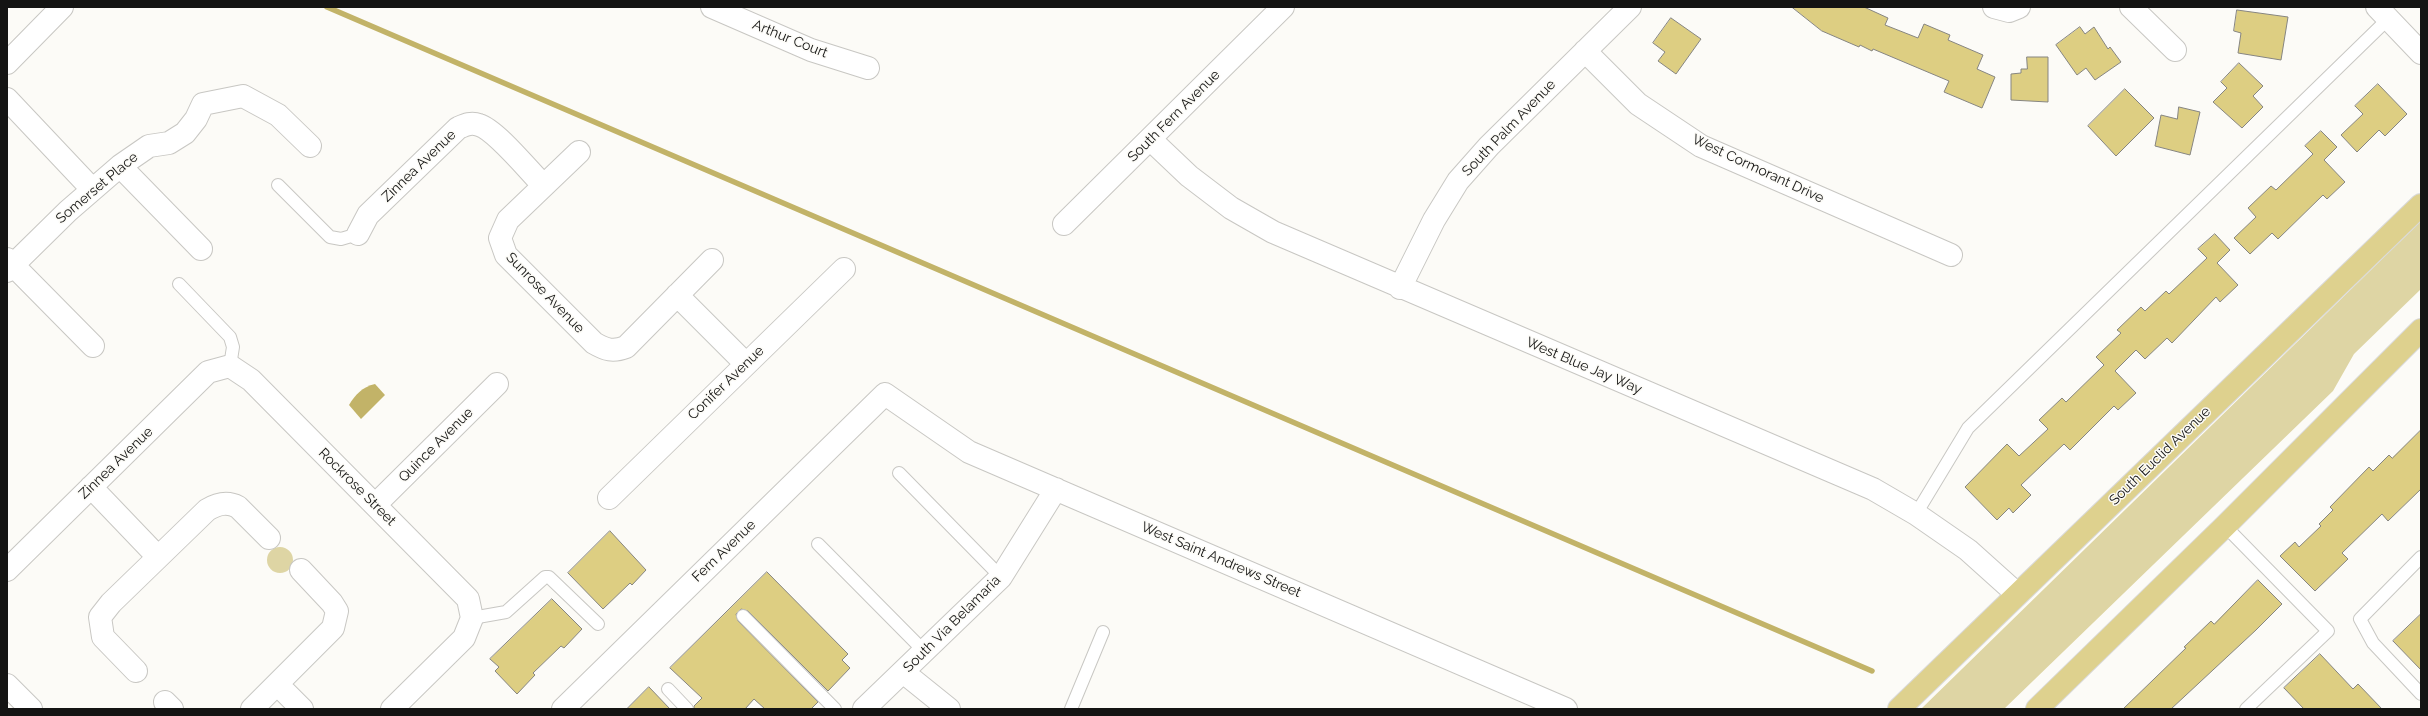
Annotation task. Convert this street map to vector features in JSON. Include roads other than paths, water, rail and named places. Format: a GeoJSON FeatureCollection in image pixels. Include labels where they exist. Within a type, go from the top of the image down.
{"type":"FeatureCollection","features":[{"type":"Feature","properties":{"kind":"main road","name":"South Euclid Avenue"},"geometry":{"type":"LineString","coordinates":[[1899,709],[2421,205]]}},
{"type":"Feature","properties":{"kind":"main road"},"geometry":{"type":"LineString","coordinates":[[2037,709],[2225,526],[2421,330]]}},
{"type":"Feature","properties":{"kind":"street"},"geometry":{"type":"LineString","coordinates":[[7,63],[62,7]]}},
{"type":"Feature","properties":{"kind":"street","name":"Arthur Court"},"geometry":{"type":"LineString","coordinates":[[712,7],[811,50],[868,68]]}},
{"type":"Feature","properties":{"kind":"street","name":"South Fern Avenue"},"geometry":{"type":"LineString","coordinates":[[1064,224],[1283,7]]}},
{"type":"Feature","properties":{"kind":"street","name":"South Palm Avenue"},"geometry":{"type":"LineString","coordinates":[[1400,288],[1434,220],[1458,181],[1488,146],[1630,7]]}},
{"type":"Feature","properties":{"kind":"street"},"geometry":{"type":"LineString","coordinates":[[1994,7],[2009,11],[2020,7]]}},
{"type":"Feature","properties":{"kind":"street"},"geometry":{"type":"LineString","coordinates":[[2131,7],[2174,50]]}},
{"type":"Feature","properties":{"kind":"street"},"geometry":{"type":"LineString","coordinates":[[2382,13],[2421,53]]}},
{"type":"Feature","properties":{"kind":"street","name":"West Cormorant Drive"},"geometry":{"type":"LineString","coordinates":[[1585,51],[1638,104],[1701,146],[1951,255]]}},
{"type":"Feature","properties":{"kind":"street","name":"Somerset Place"},"geometry":{"type":"LineString","coordinates":[[9,265],[92,189],[120,166],[149,146],[168,143],[185,133],[196,119],[203,104],[243,96],[278,115],[310,146]]}},
{"type":"Feature","properties":{"kind":"street"},"geometry":{"type":"LineString","coordinates":[[7,99],[92,189]]}},
{"type":"Feature","properties":{"kind":"street","name":"Zinnea Avenue"},"geometry":{"type":"LineString","coordinates":[[358,234],[368,215],[458,128],[469,124],[479,125],[492,133],[543,185]]}},
{"type":"Feature","properties":{"kind":"street","name":"West Blue Jay Way"},"geometry":{"type":"LineString","coordinates":[[1150,139],[1189,176],[1231,208],[1273,232],[1400,288],[1873,489],[1916,514],[1968,550],[2017,594]]}},
{"type":"Feature","properties":{"kind":"street","name":"Sunrose Avenue"},"geometry":{"type":"LineString","coordinates":[[579,152],[543,185],[503,227],[500,238],[502,248],[594,343],[603,349],[616,351],[626,347],[677,295]]}},
{"type":"Feature","properties":{"kind":"street"},"geometry":{"type":"LineString","coordinates":[[120,166],[201,249]]}},
{"type":"Feature","properties":{"kind":"street"},"geometry":{"type":"LineString","coordinates":[[712,260],[677,295],[746,364]]}},
{"type":"Feature","properties":{"kind":"street"},"geometry":{"type":"LineString","coordinates":[[9,265],[93,346]]}},
{"type":"Feature","properties":{"kind":"street","name":"Conifer Avenue"},"geometry":{"type":"LineString","coordinates":[[610,498],[844,269]]}},
{"type":"Feature","properties":{"kind":"street","name":"Zinnea Avenue"},"geometry":{"type":"LineString","coordinates":[[7,570],[208,372],[230,366]]}},
{"type":"Feature","properties":{"kind":"street","name":"Rockrose Street"},"geometry":{"type":"LineString","coordinates":[[230,366],[251,380],[468,598],[472,618]]}},
{"type":"Feature","properties":{"kind":"street","name":"Quince Avenue"},"geometry":{"type":"LineString","coordinates":[[375,505],[497,384]]}},
{"type":"Feature","properties":{"kind":"street","name":"West Saint Andrews Street"},"geometry":{"type":"LineString","coordinates":[[885,394],[969,452],[1566,709]]}},
{"type":"Feature","properties":{"kind":"street","name":"Fern Avenue"},"geometry":{"type":"LineString","coordinates":[[563,709],[885,394]]}},
{"type":"Feature","properties":{"kind":"street"},"geometry":{"type":"LineString","coordinates":[[91,487],[158,557]]}},
{"type":"Feature","properties":{"kind":"street","name":"South Via Belamaria"},"geometry":{"type":"LineString","coordinates":[[864,709],[1001,577],[1056,490]]}},
{"type":"Feature","properties":{"kind":"street"},"geometry":{"type":"LineString","coordinates":[[136,671],[103,637],[100,617],[111,603],[207,510],[225,503],[238,507],[268,538]]}},
{"type":"Feature","properties":{"kind":"street"},"geometry":{"type":"LineString","coordinates":[[252,709],[326,637],[333,628],[337,611],[332,603],[301,570]]}},
{"type":"Feature","properties":{"kind":"street"},"geometry":{"type":"LineString","coordinates":[[392,709],[464,638],[472,618]]}},
{"type":"Feature","properties":{"kind":"street"},"geometry":{"type":"LineString","coordinates":[[903,672],[949,709]]}},
{"type":"Feature","properties":{"kind":"street"},"geometry":{"type":"LineString","coordinates":[[277,684],[302,709]]}},
{"type":"Feature","properties":{"kind":"street"},"geometry":{"type":"LineString","coordinates":[[7,685],[31,709]]}},
{"type":"Feature","properties":{"kind":"lane"},"geometry":{"type":"LineString","coordinates":[[1916,514],[1968,428],[2382,13]]}},
{"type":"Feature","properties":{"kind":"lane"},"geometry":{"type":"LineString","coordinates":[[278,185],[330,237],[341,239],[358,234]]}},
{"type":"Feature","properties":{"kind":"lane"},"geometry":{"type":"LineString","coordinates":[[179,284],[230,337],[233,347],[230,366]]}},
{"type":"Feature","properties":{"kind":"lane"},"geometry":{"type":"LineString","coordinates":[[899,473],[1001,577]]}},
{"type":"Feature","properties":{"kind":"lane"},"geometry":{"type":"LineString","coordinates":[[2225,526],[2328,631],[2246,709]]}},
{"type":"Feature","properties":{"kind":"lane"},"geometry":{"type":"LineString","coordinates":[[818,544],[924,651]]}},
{"type":"Feature","properties":{"kind":"lane"},"geometry":{"type":"LineString","coordinates":[[2421,557],[2360,620],[2373,643],[2421,694]]}},
{"type":"Feature","properties":{"kind":"lane"},"geometry":{"type":"LineString","coordinates":[[472,618],[506,612],[545,577],[549,577],[598,624]]}},
{"type":"Feature","properties":{"kind":"lane"},"geometry":{"type":"LineString","coordinates":[[743,616],[835,709]]}},
{"type":"Feature","properties":{"kind":"lane"},"geometry":{"type":"LineString","coordinates":[[1071,709],[1103,632]]}},
{"type":"Feature","properties":{"kind":"lane"},"geometry":{"type":"LineString","coordinates":[[668,689],[687,709]]}},
{"type":"Feature","properties":{"kind":"waterway"},"geometry":{"type":"LineString","coordinates":[[327,7],[1872,671]]}}]}
